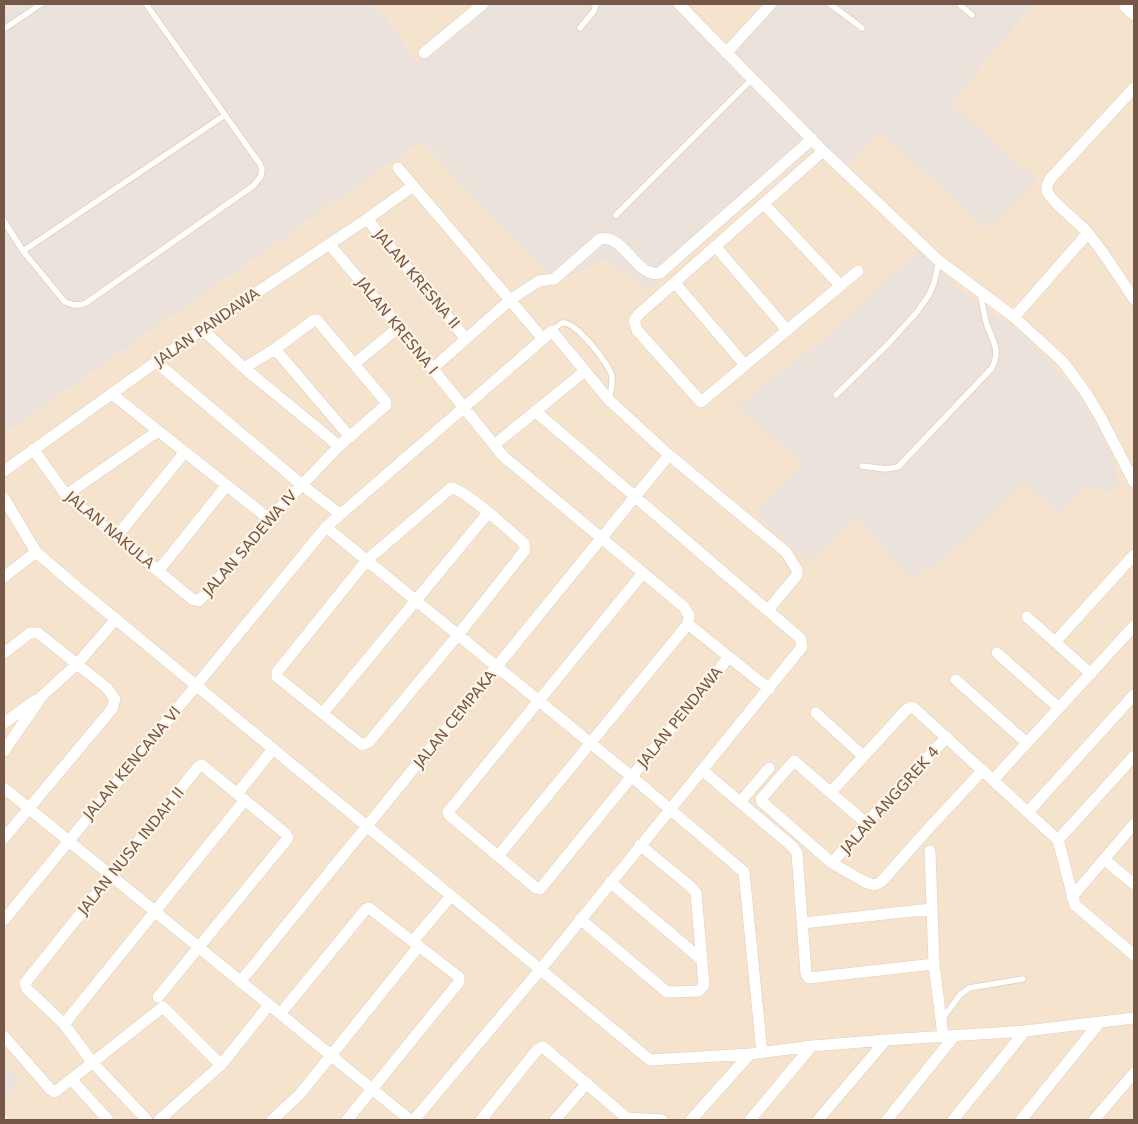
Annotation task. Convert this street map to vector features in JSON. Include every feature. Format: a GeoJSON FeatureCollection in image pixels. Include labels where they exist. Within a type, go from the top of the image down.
{"type":"FeatureCollection","features":[{"type":"Feature","properties":{"kind":"street"},"geometry":{"type":"LineString","coordinates":[[424,53],[483,4]]}},
{"type":"Feature","properties":{"kind":"street"},"geometry":{"type":"LineString","coordinates":[[679,4],[824,151],[939,261],[1014,317],[1063,362],[1102,420],[1134,482]]}},
{"type":"Feature","properties":{"kind":"street"},"geometry":{"type":"LineString","coordinates":[[726,53],[767,5]]}},
{"type":"Feature","properties":{"kind":"street"},"geometry":{"type":"LineString","coordinates":[[1125,5],[1134,15]]}},
{"type":"Feature","properties":{"kind":"street"},"geometry":{"type":"LineString","coordinates":[[1134,88],[1048,182],[1047,188],[1052,198],[1088,233],[1134,299]]}},
{"type":"Feature","properties":{"kind":"street"},"geometry":{"type":"LineString","coordinates":[[432,369],[510,300],[539,281],[554,279],[603,238],[611,239],[645,270],[652,274],[660,274],[812,139]]}},
{"type":"Feature","properties":{"kind":"street"},"geometry":{"type":"LineString","coordinates":[[824,151],[635,318],[636,330],[701,402],[858,271]]}},
{"type":"Feature","properties":{"kind":"street"},"geometry":{"type":"LineString","coordinates":[[398,168],[543,339]]}},
{"type":"Feature","properties":{"kind":"street","name":"JALAN PANDAWA"},"geometry":{"type":"LineString","coordinates":[[4,471],[33,448],[112,394],[202,328],[367,219],[413,186]]}},
{"type":"Feature","properties":{"kind":"street"},"geometry":{"type":"LineString","coordinates":[[764,204],[840,285]]}},
{"type":"Feature","properties":{"kind":"street","name":"JALAN KRESNA II"},"geometry":{"type":"LineString","coordinates":[[367,219],[466,339]]}},
{"type":"Feature","properties":{"kind":"street"},"geometry":{"type":"LineString","coordinates":[[1014,317],[1088,233]]}},
{"type":"Feature","properties":{"kind":"street","name":"JALAN KRESNA I"},"geometry":{"type":"LineString","coordinates":[[329,244],[503,456],[684,607],[688,616],[688,624]]}},
{"type":"Feature","properties":{"kind":"street"},"geometry":{"type":"LineString","coordinates":[[716,247],[787,330]]}},
{"type":"Feature","properties":{"kind":"street"},"geometry":{"type":"LineString","coordinates":[[675,283],[745,365]]}},
{"type":"Feature","properties":{"kind":"street"},"geometry":{"type":"LineString","coordinates":[[244,368],[275,349],[314,320],[317,320],[354,364],[398,327]]}},
{"type":"Feature","properties":{"kind":"street"},"geometry":{"type":"LineString","coordinates":[[202,328],[244,368],[339,446]]}},
{"type":"Feature","properties":{"kind":"street"},"geometry":{"type":"LineString","coordinates":[[552,331],[609,400],[669,455],[786,552],[797,570],[797,575],[768,610]]}},
{"type":"Feature","properties":{"kind":"street","name":"JALAN KENCANA VI"},"geometry":{"type":"LineString","coordinates":[[4,920],[326,527],[552,331]]}},
{"type":"Feature","properties":{"kind":"street"},"geometry":{"type":"LineString","coordinates":[[275,349],[350,437]]}},
{"type":"Feature","properties":{"kind":"street"},"geometry":{"type":"LineString","coordinates":[[156,362],[302,485],[340,514]]}},
{"type":"Feature","properties":{"kind":"street","name":"JALAN SADEWA IV"},"geometry":{"type":"LineString","coordinates":[[198,601],[268,520],[339,446],[385,408],[387,403],[354,364]]}},
{"type":"Feature","properties":{"kind":"street"},"geometry":{"type":"LineString","coordinates":[[494,445],[585,371]]}},
{"type":"Feature","properties":{"kind":"street"},"geometry":{"type":"LineString","coordinates":[[112,394],[268,520]]}},
{"type":"Feature","properties":{"kind":"street"},"geometry":{"type":"LineString","coordinates":[[4,788],[240,982],[412,1120],[540,970],[640,845],[801,650],[803,644],[800,638],[768,610],[535,411]]}},
{"type":"Feature","properties":{"kind":"street"},"geometry":{"type":"LineString","coordinates":[[66,495],[158,431]]}},
{"type":"Feature","properties":{"kind":"street","name":"JALAN NAKULA"},"geometry":{"type":"LineString","coordinates":[[33,448],[66,495],[192,599],[198,601]]}},
{"type":"Feature","properties":{"kind":"street"},"geometry":{"type":"LineString","coordinates":[[117,536],[185,452]]}},
{"type":"Feature","properties":{"kind":"street","name":"JALAN CEMPAKA"},"geometry":{"type":"LineString","coordinates":[[240,982],[669,455]]}},
{"type":"Feature","properties":{"kind":"street"},"geometry":{"type":"LineString","coordinates":[[159,570],[226,486]]}},
{"type":"Feature","properties":{"kind":"street"},"geometry":{"type":"LineString","coordinates":[[451,488],[457,489],[488,513],[525,545],[524,552],[458,635],[366,745],[359,744],[277,677],[277,674],[367,560],[451,488]]}},
{"type":"Feature","properties":{"kind":"street"},"geometry":{"type":"LineString","coordinates":[[4,498],[36,552],[650,1060],[762,1053],[812,1046],[886,1040],[1025,1031],[1134,1018]]}},
{"type":"Feature","properties":{"kind":"street"},"geometry":{"type":"LineString","coordinates":[[323,713],[488,513]]}},
{"type":"Feature","properties":{"kind":"street"},"geometry":{"type":"LineString","coordinates":[[326,527],[632,777],[744,872],[762,1053]]}},
{"type":"Feature","properties":{"kind":"street"},"geometry":{"type":"LineString","coordinates":[[4,577],[36,552]]}},
{"type":"Feature","properties":{"kind":"street"},"geometry":{"type":"LineString","coordinates":[[1055,642],[1134,554]]}},
{"type":"Feature","properties":{"kind":"street"},"geometry":{"type":"LineString","coordinates":[[643,573],[448,812],[449,815],[498,856],[688,624]]}},
{"type":"Feature","properties":{"kind":"street"},"geometry":{"type":"LineString","coordinates":[[1027,617],[1090,674]]}},
{"type":"Feature","properties":{"kind":"street"},"geometry":{"type":"LineString","coordinates":[[4,723],[42,696],[77,664],[116,619]]}},
{"type":"Feature","properties":{"kind":"street","name":"JALAN PENDAWA"},"geometry":{"type":"LineString","coordinates":[[688,624],[769,689]]}},
{"type":"Feature","properties":{"kind":"street"},"geometry":{"type":"LineString","coordinates":[[4,653],[34,632],[41,635],[112,694],[114,704],[4,838]]}},
{"type":"Feature","properties":{"kind":"street"},"geometry":{"type":"LineString","coordinates":[[993,780],[1090,674],[1132,634]]}},
{"type":"Feature","properties":{"kind":"street"},"geometry":{"type":"LineString","coordinates":[[997,653],[1059,708]]}},
{"type":"Feature","properties":{"kind":"street","name":"JALAN PENDAWA"},"geometry":{"type":"LineString","coordinates":[[498,856],[536,888],[540,888],[730,657]]}},
{"type":"Feature","properties":{"kind":"street"},"geometry":{"type":"LineString","coordinates":[[956,680],[1027,743]]}},
{"type":"Feature","properties":{"kind":"street"},"geometry":{"type":"LineString","coordinates":[[1028,812],[1134,695]]}},
{"type":"Feature","properties":{"kind":"street"},"geometry":{"type":"LineString","coordinates":[[4,751],[42,696]]}},
{"type":"Feature","properties":{"kind":"street"},"geometry":{"type":"LineString","coordinates":[[831,792],[906,710],[916,709],[1058,840],[1072,897],[1078,908],[1134,955]]}},
{"type":"Feature","properties":{"kind":"street"},"geometry":{"type":"LineString","coordinates":[[816,713],[863,756]]}},
{"type":"Feature","properties":{"kind":"street","name":"JALAN ANGGREK 4"},"geometry":{"type":"LineString","coordinates":[[832,863],[866,823],[947,737]]}},
{"type":"Feature","properties":{"kind":"street"},"geometry":{"type":"LineString","coordinates":[[147,1120],[92,1062],[64,1024],[241,797],[273,749]]}},
{"type":"Feature","properties":{"kind":"street"},"geometry":{"type":"LineString","coordinates":[[1058,840],[1134,756]]}},
{"type":"Feature","properties":{"kind":"street"},"geometry":{"type":"LineString","coordinates":[[866,823],[794,761],[762,796],[761,800],[832,863],[874,885],[881,882],[983,770]]}},
{"type":"Feature","properties":{"kind":"street","name":"JALAN NUSA INDAH II"},"geometry":{"type":"LineString","coordinates":[[64,1024],[27,989],[25,985],[26,980],[200,766],[204,766],[286,834],[288,839],[158,997]]}},
{"type":"Feature","properties":{"kind":"street"},"geometry":{"type":"LineString","coordinates":[[740,802],[768,768]]}},
{"type":"Feature","properties":{"kind":"street"},"geometry":{"type":"LineString","coordinates":[[702,770],[793,847],[797,853],[806,974],[809,978],[934,964]]}},
{"type":"Feature","properties":{"kind":"street"},"geometry":{"type":"LineString","coordinates":[[1072,897],[1134,824]]}},
{"type":"Feature","properties":{"kind":"street"},"geometry":{"type":"LineString","coordinates":[[580,919],[667,992],[701,990],[704,985],[694,891],[640,845]]}},
{"type":"Feature","properties":{"kind":"street"},"geometry":{"type":"LineString","coordinates":[[930,851],[934,964],[943,1036]]}},
{"type":"Feature","properties":{"kind":"street"},"geometry":{"type":"LineString","coordinates":[[1105,860],[1134,884]]}},
{"type":"Feature","properties":{"kind":"street"},"geometry":{"type":"LineString","coordinates":[[610,882],[702,960]]}},
{"type":"Feature","properties":{"kind":"street"},"geometry":{"type":"LineString","coordinates":[[272,1120],[300,1094],[331,1056],[451,896]]}},
{"type":"Feature","properties":{"kind":"street"},"geometry":{"type":"LineString","coordinates":[[280,1014],[367,909],[372,909],[458,976],[460,981],[347,1120]]}},
{"type":"Feature","properties":{"kind":"street"},"geometry":{"type":"LineString","coordinates":[[803,923],[931,909]]}},
{"type":"Feature","properties":{"kind":"street"},"geometry":{"type":"LineString","coordinates":[[159,1120],[222,1065],[269,1005]]}},
{"type":"Feature","properties":{"kind":"street"},"geometry":{"type":"LineString","coordinates":[[4,1036],[52,1091],[57,1092],[92,1062],[163,1007],[222,1065]]}},
{"type":"Feature","properties":{"kind":"street"},"geometry":{"type":"LineString","coordinates":[[1027,1118],[1100,1022]]}},
{"type":"Feature","properties":{"kind":"street"},"geometry":{"type":"LineString","coordinates":[[954,1120],[1025,1031]]}},
{"type":"Feature","properties":{"kind":"street"},"geometry":{"type":"LineString","coordinates":[[887,1120],[955,1035]]}},
{"type":"Feature","properties":{"kind":"street"},"geometry":{"type":"LineString","coordinates":[[818,1120],[886,1040]]}},
{"type":"Feature","properties":{"kind":"street"},"geometry":{"type":"LineString","coordinates":[[750,1120],[812,1046]]}},
{"type":"Feature","properties":{"kind":"street"},"geometry":{"type":"LineString","coordinates":[[481,1120],[541,1047],[545,1048],[587,1083],[626,1119],[662,1120]]}},
{"type":"Feature","properties":{"kind":"street"},"geometry":{"type":"LineString","coordinates":[[691,1120],[750,1054]]}},
{"type":"Feature","properties":{"kind":"street"},"geometry":{"type":"LineString","coordinates":[[1094,1120],[1134,1072]]}},
{"type":"Feature","properties":{"kind":"street"},"geometry":{"type":"LineString","coordinates":[[72,1080],[108,1120]]}},
{"type":"Feature","properties":{"kind":"street"},"geometry":{"type":"LineString","coordinates":[[555,1120],[587,1083]]}},
{"type":"Feature","properties":{"kind":"lane"},"geometry":{"type":"LineString","coordinates":[[4,29],[41,4]]}},
{"type":"Feature","properties":{"kind":"lane"},"geometry":{"type":"LineString","coordinates":[[4,221],[23,251],[64,301],[74,305],[86,303],[259,180],[262,170],[260,164],[146,4]]}},
{"type":"Feature","properties":{"kind":"lane"},"geometry":{"type":"LineString","coordinates":[[580,28],[594,11],[596,4]]}},
{"type":"Feature","properties":{"kind":"lane"},"geometry":{"type":"LineString","coordinates":[[830,4],[862,28]]}},
{"type":"Feature","properties":{"kind":"lane"},"geometry":{"type":"LineString","coordinates":[[958,4],[972,15]]}},
{"type":"Feature","properties":{"kind":"lane"},"geometry":{"type":"LineString","coordinates":[[616,215],[752,79]]}},
{"type":"Feature","properties":{"kind":"lane"},"geometry":{"type":"LineString","coordinates":[[23,251],[225,115]]}},
{"type":"Feature","properties":{"kind":"lane"},"geometry":{"type":"LineString","coordinates":[[836,395],[888,344],[917,312],[929,295],[939,261]]}},
{"type":"Feature","properties":{"kind":"lane"},"geometry":{"type":"LineString","coordinates":[[862,466],[885,469],[898,467],[992,368],[996,360],[996,349],[988,327],[980,293]]}},
{"type":"Feature","properties":{"kind":"lane"},"geometry":{"type":"LineString","coordinates":[[552,331],[562,323],[575,329],[585,337],[608,367],[612,377],[609,400]]}},
{"type":"Feature","properties":{"kind":"lane"},"geometry":{"type":"LineString","coordinates":[[941,1020],[960,996],[969,988],[1023,979]]}},
{"type":"Feature","properties":{"kind":"shaded area"},"geometry":{"type":"Polygon","coordinates":[[[4,4],[372,4],[387,18],[416,61],[489,4],[673,4],[725,59],[777,4],[1034,4],[951,103],[1037,179],[990,230],[879,133],[843,173],[811,150],[650,289],[605,260],[558,282],[421,142],[4,434],[4,4]]]}},
{"type":"Feature","properties":{"kind":"shaded area"},"geometry":{"type":"Polygon","coordinates":[[[372,4],[489,4],[416,61],[387,18],[372,4]]]}},
{"type":"Feature","properties":{"kind":"shaded area"},"geometry":{"type":"Polygon","coordinates":[[[673,4],[777,4],[725,60],[673,4]]]}},
{"type":"Feature","properties":{"kind":"shaded area"},"geometry":{"type":"Polygon","coordinates":[[[1034,4],[1134,4],[1134,1120],[10,1120],[4,1114],[4,1099],[21,1081],[4,1063],[4,434],[421,142],[559,282],[605,260],[650,288],[811,150],[844,172],[879,133],[1036,179],[951,103],[1034,4]]]}},
{"type":"Feature","properties":{"kind":"shaded area"},"geometry":{"type":"Polygon","coordinates":[[[919,250],[958,288],[1025,335],[1080,396],[1110,451],[1119,485],[1108,493],[1087,486],[1059,515],[1025,482],[963,543],[912,580],[856,517],[811,563],[756,513],[805,465],[736,406],[824,339],[919,250]]]}},
{"type":"Feature","properties":{"kind":"shaded area"},"geometry":{"type":"Polygon","coordinates":[[[4,1063],[21,1081],[4,1099],[4,1063]]]}}]}
